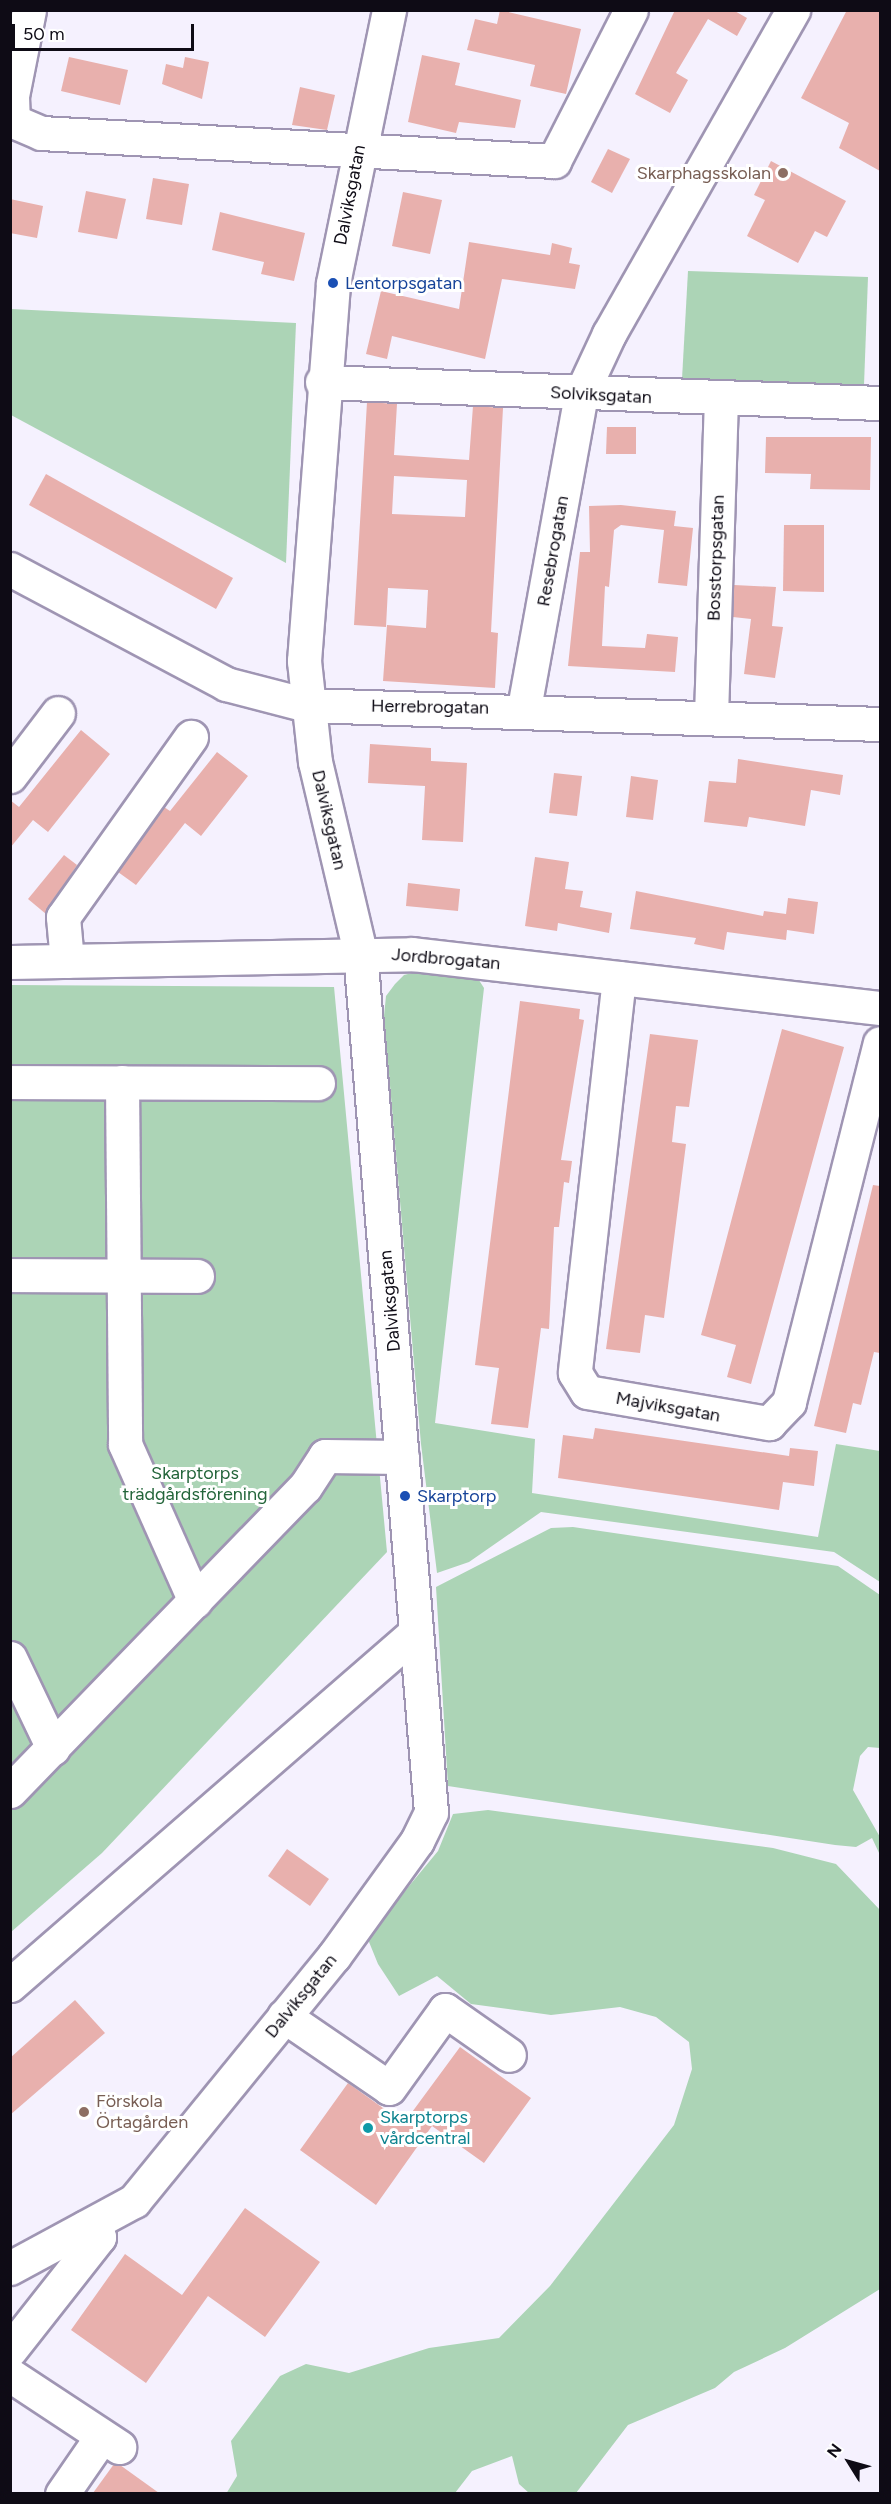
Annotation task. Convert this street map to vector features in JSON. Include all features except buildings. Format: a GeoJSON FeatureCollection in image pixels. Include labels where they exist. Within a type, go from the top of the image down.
{"type":"FeatureCollection","features":[{"type":"Feature","properties":{"kind":"street"},"geometry":{"type":"LineString","coordinates":[[29,10],[12,96],[14,121],[41,133],[554,161],[631,10]]}},
{"type":"Feature","properties":{"kind":"street","name":"Dalviksgatan"},"geometry":{"type":"LineString","coordinates":[[10,2268],[134,2201],[284,2016],[410,1850],[431,1812],[360,952],[315,762],[304,661],[322,382],[333,283],[389,10]]}},
{"type":"Feature","properties":{"kind":"street","name":"Resebrogatan"},"geometry":{"type":"LineString","coordinates":[[524,708],[582,394],[609,334],[793,10]]}},
{"type":"Feature","properties":{"kind":"street","name":"Solviksgatan"},"geometry":{"type":"LineString","coordinates":[[322,382],[721,401],[880,403]]}},
{"type":"Feature","properties":{"kind":"street","name":"Bosstorpsgatan"},"geometry":{"type":"LineString","coordinates":[[711,716],[721,401]]}},
{"type":"Feature","properties":{"kind":"street","name":"Herrebrogatan"},"geometry":{"type":"LineString","coordinates":[[10,569],[226,684],[307,705],[524,708],[880,724]]}},
{"type":"Feature","properties":{"kind":"street"},"geometry":{"type":"LineString","coordinates":[[10,776],[58,713]]}},
{"type":"Feature","properties":{"kind":"street"},"geometry":{"type":"LineString","coordinates":[[67,961],[63,917],[191,737]]}},
{"type":"Feature","properties":{"kind":"street","name":"Jordbrogatan"},"geometry":{"type":"LineString","coordinates":[[10,962],[328,959],[360,952],[880,1008]]}},
{"type":"Feature","properties":{"kind":"street","name":"Majviksgatan"},"geometry":{"type":"LineString","coordinates":[[618,978],[575,1373],[587,1392],[770,1423],[789,1402],[880,1043]]}},
{"type":"Feature","properties":{"kind":"street"},"geometry":{"type":"LineString","coordinates":[[10,1082],[318,1083]]}},
{"type":"Feature","properties":{"kind":"street"},"geometry":{"type":"LineString","coordinates":[[122,1082],[125,1444],[195,1601]]}},
{"type":"Feature","properties":{"kind":"street"},"geometry":{"type":"LineString","coordinates":[[10,1275],[197,1276]]}},
{"type":"Feature","properties":{"kind":"street"},"geometry":{"type":"LineString","coordinates":[[10,1791],[305,1487],[324,1456],[402,1457]]}},
{"type":"Feature","properties":{"kind":"street"},"geometry":{"type":"LineString","coordinates":[[10,1985],[415,1633]]}},
{"type":"Feature","properties":{"kind":"street"},"geometry":{"type":"LineString","coordinates":[[10,1658],[53,1748]]}},
{"type":"Feature","properties":{"kind":"street"},"geometry":{"type":"LineString","coordinates":[[284,2016],[389,2088],[445,2010],[509,2055]]}},
{"type":"Feature","properties":{"kind":"street"},"geometry":{"type":"LineString","coordinates":[[10,2350],[99,2237],[85,2228]]}},
{"type":"Feature","properties":{"kind":"street"},"geometry":{"type":"LineString","coordinates":[[10,2375],[111,2442],[62,2493]]}},
{"type":"Feature","properties":{"kind":"green space"},"geometry":{"type":"Polygon","coordinates":[[[688,271],[868,277],[864,385],[682,379],[688,271]]]}},
{"type":"Feature","properties":{"kind":"green space"},"geometry":{"type":"Polygon","coordinates":[[[11,309],[296,323],[286,563],[11,415],[11,309]]]}},
{"type":"Feature","properties":{"kind":"green space"},"geometry":{"type":"Polygon","coordinates":[[[420,971],[475,974],[484,988],[435,1423],[535,1439],[532,1493],[818,1537],[836,1444],[880,1451],[880,1582],[834,1552],[541,1512],[469,1562],[437,1573],[421,1444],[384,1016],[386,996],[395,984],[404,975],[420,971]]]}},
{"type":"Feature","properties":{"kind":"green space","name":"Skarptorps trädgårdsförening"},"geometry":{"type":"Polygon","coordinates":[[[11,985],[334,987],[387,1552],[102,1853],[11,1932],[11,985]]]}},
{"type":"Feature","properties":{"kind":"green space"},"geometry":{"type":"Polygon","coordinates":[[[573,1527],[838,1566],[880,1595],[880,1748],[868,1747],[860,1756],[853,1790],[880,1837],[880,1855],[872,1838],[856,1847],[835,1845],[448,1786],[436,1587],[551,1528],[573,1527]]]}},
{"type":"Feature","properties":{"kind":"green space"},"geometry":{"type":"Polygon","coordinates":[[[488,1810],[773,1848],[836,1864],[880,1910],[880,2289],[785,2348],[734,2372],[715,2388],[628,2425],[576,2493],[529,2493],[519,2484],[512,2456],[472,2471],[455,2493],[226,2494],[237,2476],[231,2441],[280,2376],[306,2364],[349,2373],[429,2348],[499,2338],[550,2286],[674,2125],[692,2069],[689,2042],[656,2017],[620,2007],[551,2015],[471,2004],[437,1976],[399,1996],[378,1964],[367,1937],[438,1851],[453,1814],[488,1810]]]}},
{"type":"Feature","properties":{"kind":"place","name":"Skarphagsskolan"},"geometry":{"type":"Point","coordinates":[783,173]}},
{"type":"Feature","properties":{"kind":"place","name":"Lentorpsgatan"},"geometry":{"type":"Point","coordinates":[333,283]}},
{"type":"Feature","properties":{"kind":"place","name":"Skarptorp"},"geometry":{"type":"Point","coordinates":[405,1496]}},
{"type":"Feature","properties":{"kind":"place","name":"Förskola Örtagården"},"geometry":{"type":"Point","coordinates":[84,2112]}},
{"type":"Feature","properties":{"kind":"place","name":"Skarptorps vårdcentral"},"geometry":{"type":"Point","coordinates":[368,2128]}}]}
